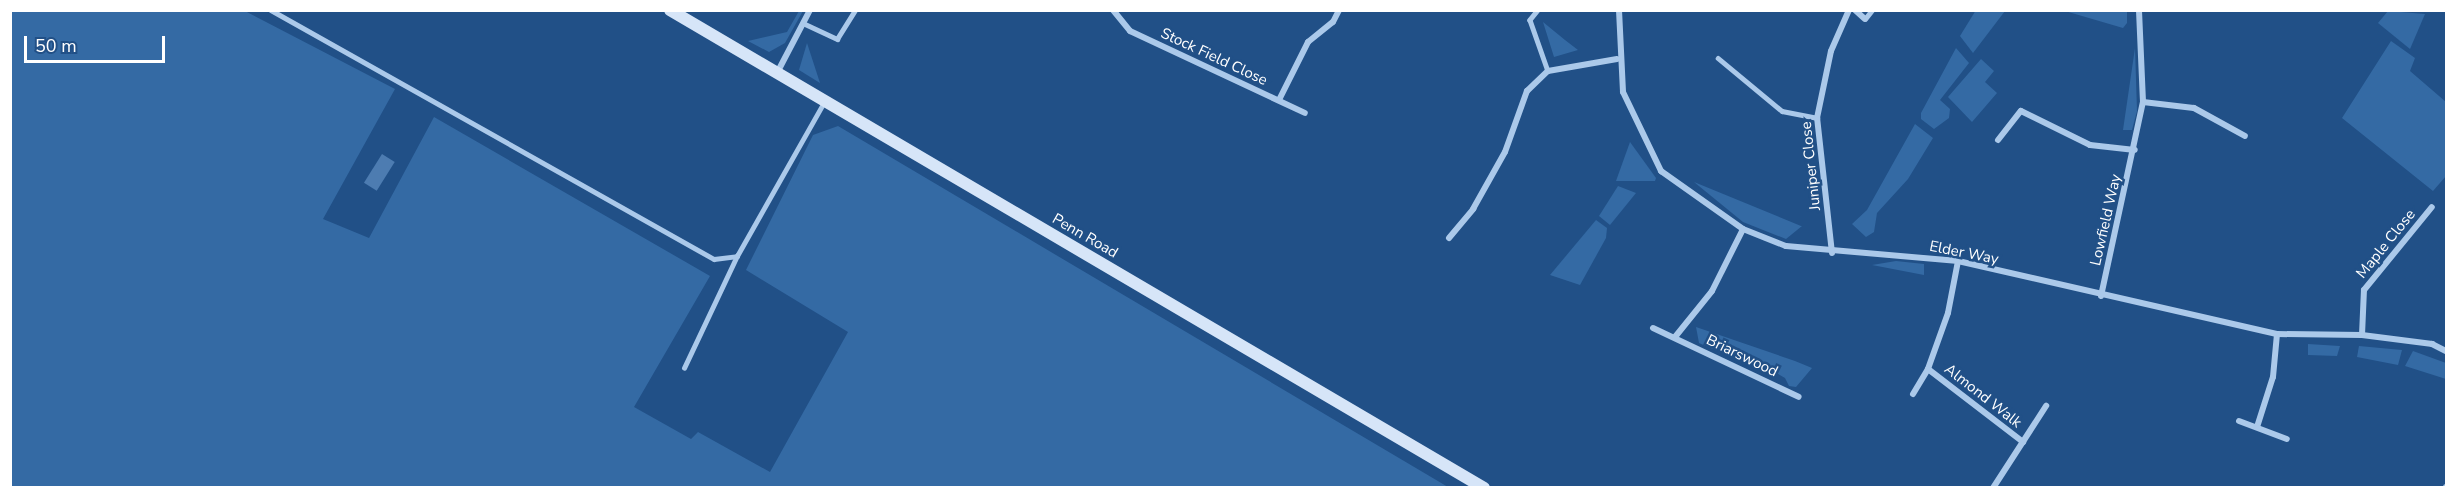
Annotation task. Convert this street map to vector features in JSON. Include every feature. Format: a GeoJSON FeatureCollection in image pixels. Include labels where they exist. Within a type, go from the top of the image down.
{"type":"FeatureCollection","features":[{"type":"Feature","properties":{"kind":"main road","name":"Penn Road"},"geometry":{"type":"LineString","coordinates":[[670,10],[825,100],[1465,483],[1484,488]]}},
{"type":"Feature","properties":{"kind":"street"},"geometry":{"type":"LineString","coordinates":[[777,73],[810,10]]}},
{"type":"Feature","properties":{"kind":"street","name":"Stock Field Close"},"geometry":{"type":"LineString","coordinates":[[1113,10],[1130,31],[1305,113]]}},
{"type":"Feature","properties":{"kind":"street","name":"Stock Field Close"},"geometry":{"type":"LineString","coordinates":[[1279,100],[1308,42],[1333,22],[1339,10]]}},
{"type":"Feature","properties":{"kind":"street","name":"Elder Way"},"geometry":{"type":"LineString","coordinates":[[1619,10],[1617,59],[1623,92],[1662,171],[1743,229],[1786,246],[1832,253],[1875,251],[1958,261],[2101,296],[2277,334],[2362,335],[2432,344],[2446,351]]}},
{"type":"Feature","properties":{"kind":"street","name":"Juniper Close"},"geometry":{"type":"LineString","coordinates":[[1832,253],[1817,118],[1831,51],[1849,10]]}},
{"type":"Feature","properties":{"kind":"street"},"geometry":{"type":"LineString","coordinates":[[1855,10],[1865,19]]}},
{"type":"Feature","properties":{"kind":"street","name":"Lowfield Way"},"geometry":{"type":"LineString","coordinates":[[2101,296],[2135,150],[2143,102],[2139,10]]}},
{"type":"Feature","properties":{"kind":"street"},"geometry":{"type":"LineString","coordinates":[[1449,238],[1473,209],[1505,152],[1527,91],[1548,71],[1617,59]]}},
{"type":"Feature","properties":{"kind":"street"},"geometry":{"type":"LineString","coordinates":[[2143,102],[2194,108],[2245,136]]}},
{"type":"Feature","properties":{"kind":"street"},"geometry":{"type":"LineString","coordinates":[[1998,140],[2021,111],[2090,145],[2135,150]]}},
{"type":"Feature","properties":{"kind":"street","name":"Maple Close"},"geometry":{"type":"LineString","coordinates":[[2362,335],[2364,290],[2432,207]]}},
{"type":"Feature","properties":{"kind":"street"},"geometry":{"type":"LineString","coordinates":[[1675,337],[1712,291],[1743,229]]}},
{"type":"Feature","properties":{"kind":"street","name":"Almond Walk"},"geometry":{"type":"LineString","coordinates":[[1912,394],[1928,369],[1948,313],[1958,261]]}},
{"type":"Feature","properties":{"kind":"street","name":"Briarswood"},"geometry":{"type":"LineString","coordinates":[[1653,328],[1799,397]]}},
{"type":"Feature","properties":{"kind":"street"},"geometry":{"type":"LineString","coordinates":[[2257,427],[2273,377],[2277,334]]}},
{"type":"Feature","properties":{"kind":"street","name":"Almond Walk"},"geometry":{"type":"LineString","coordinates":[[1928,369],[2023,442]]}},
{"type":"Feature","properties":{"kind":"street","name":"Almond Walk"},"geometry":{"type":"LineString","coordinates":[[1993,488],[2046,406]]}},
{"type":"Feature","properties":{"kind":"street"},"geometry":{"type":"LineString","coordinates":[[2239,421],[2287,439]]}},
{"type":"Feature","properties":{"kind":"lane"},"geometry":{"type":"LineString","coordinates":[[271,10],[666,236],[714,259],[737,256]]}},
{"type":"Feature","properties":{"kind":"lane"},"geometry":{"type":"LineString","coordinates":[[803,23],[837,39],[855,10]]}},
{"type":"Feature","properties":{"kind":"lane"},"geometry":{"type":"LineString","coordinates":[[1538,10],[1530,20],[1548,71]]}},
{"type":"Feature","properties":{"kind":"lane"},"geometry":{"type":"LineString","coordinates":[[1865,19],[1872,10]]}},
{"type":"Feature","properties":{"kind":"lane"},"geometry":{"type":"LineString","coordinates":[[1718,58],[1782,111],[1817,118]]}},
{"type":"Feature","properties":{"kind":"lane"},"geometry":{"type":"LineString","coordinates":[[684,368],[737,256],[825,100]]}},
{"type":"Feature","properties":{"kind":"shaded area"},"geometry":{"type":"Polygon","coordinates":[[[1976,10],[2005,11],[1973,53],[1960,36],[1976,10]]]}},
{"type":"Feature","properties":{"kind":"shaded area"},"geometry":{"type":"Polygon","coordinates":[[[10,11],[245,11],[395,89],[323,219],[369,238],[434,117],[710,276],[634,407],[691,439],[698,432],[770,472],[848,332],[746,270],[813,135],[838,126],[1448,487],[11,487],[10,11]]]}},
{"type":"Feature","properties":{"kind":"shaded area"},"geometry":{"type":"Polygon","coordinates":[[[799,11],[803,11],[785,43],[769,52],[748,41],[787,32],[799,11]]]}},
{"type":"Feature","properties":{"kind":"shaded area"},"geometry":{"type":"Polygon","coordinates":[[[2065,11],[2127,11],[2127,23],[2123,28],[2065,11]]]}},
{"type":"Feature","properties":{"kind":"shaded area"},"geometry":{"type":"Polygon","coordinates":[[[2388,11],[2425,14],[2410,49],[2378,23],[2388,11]]]}},
{"type":"Feature","properties":{"kind":"shaded area"},"geometry":{"type":"Polygon","coordinates":[[[1543,22],[1565,40],[1578,50],[1554,57],[1543,22]]]}},
{"type":"Feature","properties":{"kind":"shaded area"},"geometry":{"type":"Polygon","coordinates":[[[2391,41],[2415,58],[2410,71],[2446,102],[2446,176],[2433,191],[2342,118],[2391,41]]]}},
{"type":"Feature","properties":{"kind":"shaded area"},"geometry":{"type":"Polygon","coordinates":[[[807,43],[820,83],[799,70],[807,43]]]}},
{"type":"Feature","properties":{"kind":"shaded area"},"geometry":{"type":"Polygon","coordinates":[[[1956,48],[1969,63],[1940,100],[1950,109],[1949,118],[1934,129],[1921,119],[1921,113],[1956,48]]]}},
{"type":"Feature","properties":{"kind":"shaded area"},"geometry":{"type":"Polygon","coordinates":[[[2135,48],[2137,111],[2132,130],[2123,130],[2135,48]]]}},
{"type":"Feature","properties":{"kind":"shaded area"},"geometry":{"type":"Polygon","coordinates":[[[1981,59],[1994,71],[1985,82],[1997,93],[1972,122],[1948,97],[1981,59]]]}},
{"type":"Feature","properties":{"kind":"shaded area"},"geometry":{"type":"Polygon","coordinates":[[[1915,124],[1933,138],[1908,179],[1877,213],[1874,232],[1866,237],[1852,224],[1867,210],[1915,124]]]}},
{"type":"Feature","properties":{"kind":"shaded area"},"geometry":{"type":"Polygon","coordinates":[[[1630,142],[1656,178],[1655,181],[1616,181],[1630,142]]]}},
{"type":"Feature","properties":{"kind":"shaded area"},"geometry":{"type":"Polygon","coordinates":[[[1694,182],[1802,226],[1786,239],[1743,222],[1694,182]]]}},
{"type":"Feature","properties":{"kind":"shaded area"},"geometry":{"type":"Polygon","coordinates":[[[1618,186],[1636,193],[1610,225],[1599,216],[1618,186]]]}},
{"type":"Feature","properties":{"kind":"shaded area"},"geometry":{"type":"Polygon","coordinates":[[[1596,220],[1607,228],[1606,238],[1580,285],[1550,275],[1596,220]]]}},
{"type":"Feature","properties":{"kind":"shaded area"},"geometry":{"type":"Polygon","coordinates":[[[1896,261],[1924,264],[1924,275],[1872,265],[1896,261]]]}},
{"type":"Feature","properties":{"kind":"shaded area"},"geometry":{"type":"Polygon","coordinates":[[[1696,327],[1812,368],[1796,387],[1789,386],[1785,378],[1754,360],[1740,361],[1699,343],[1696,327]]]}},
{"type":"Feature","properties":{"kind":"shaded area"},"geometry":{"type":"Polygon","coordinates":[[[2308,344],[2340,346],[2337,356],[2308,355],[2308,344]]]}},
{"type":"Feature","properties":{"kind":"shaded area"},"geometry":{"type":"Polygon","coordinates":[[[2359,346],[2402,350],[2398,365],[2357,357],[2359,346]]]}},
{"type":"Feature","properties":{"kind":"shaded area"},"geometry":{"type":"Polygon","coordinates":[[[2413,351],[2446,363],[2446,379],[2405,366],[2413,351]]]}},
{"type":"Feature","properties":{"kind":"building"},"geometry":{"type":"Polygon","coordinates":[[[382,154],[395,162],[377,191],[364,183],[382,154]]]}}]}
